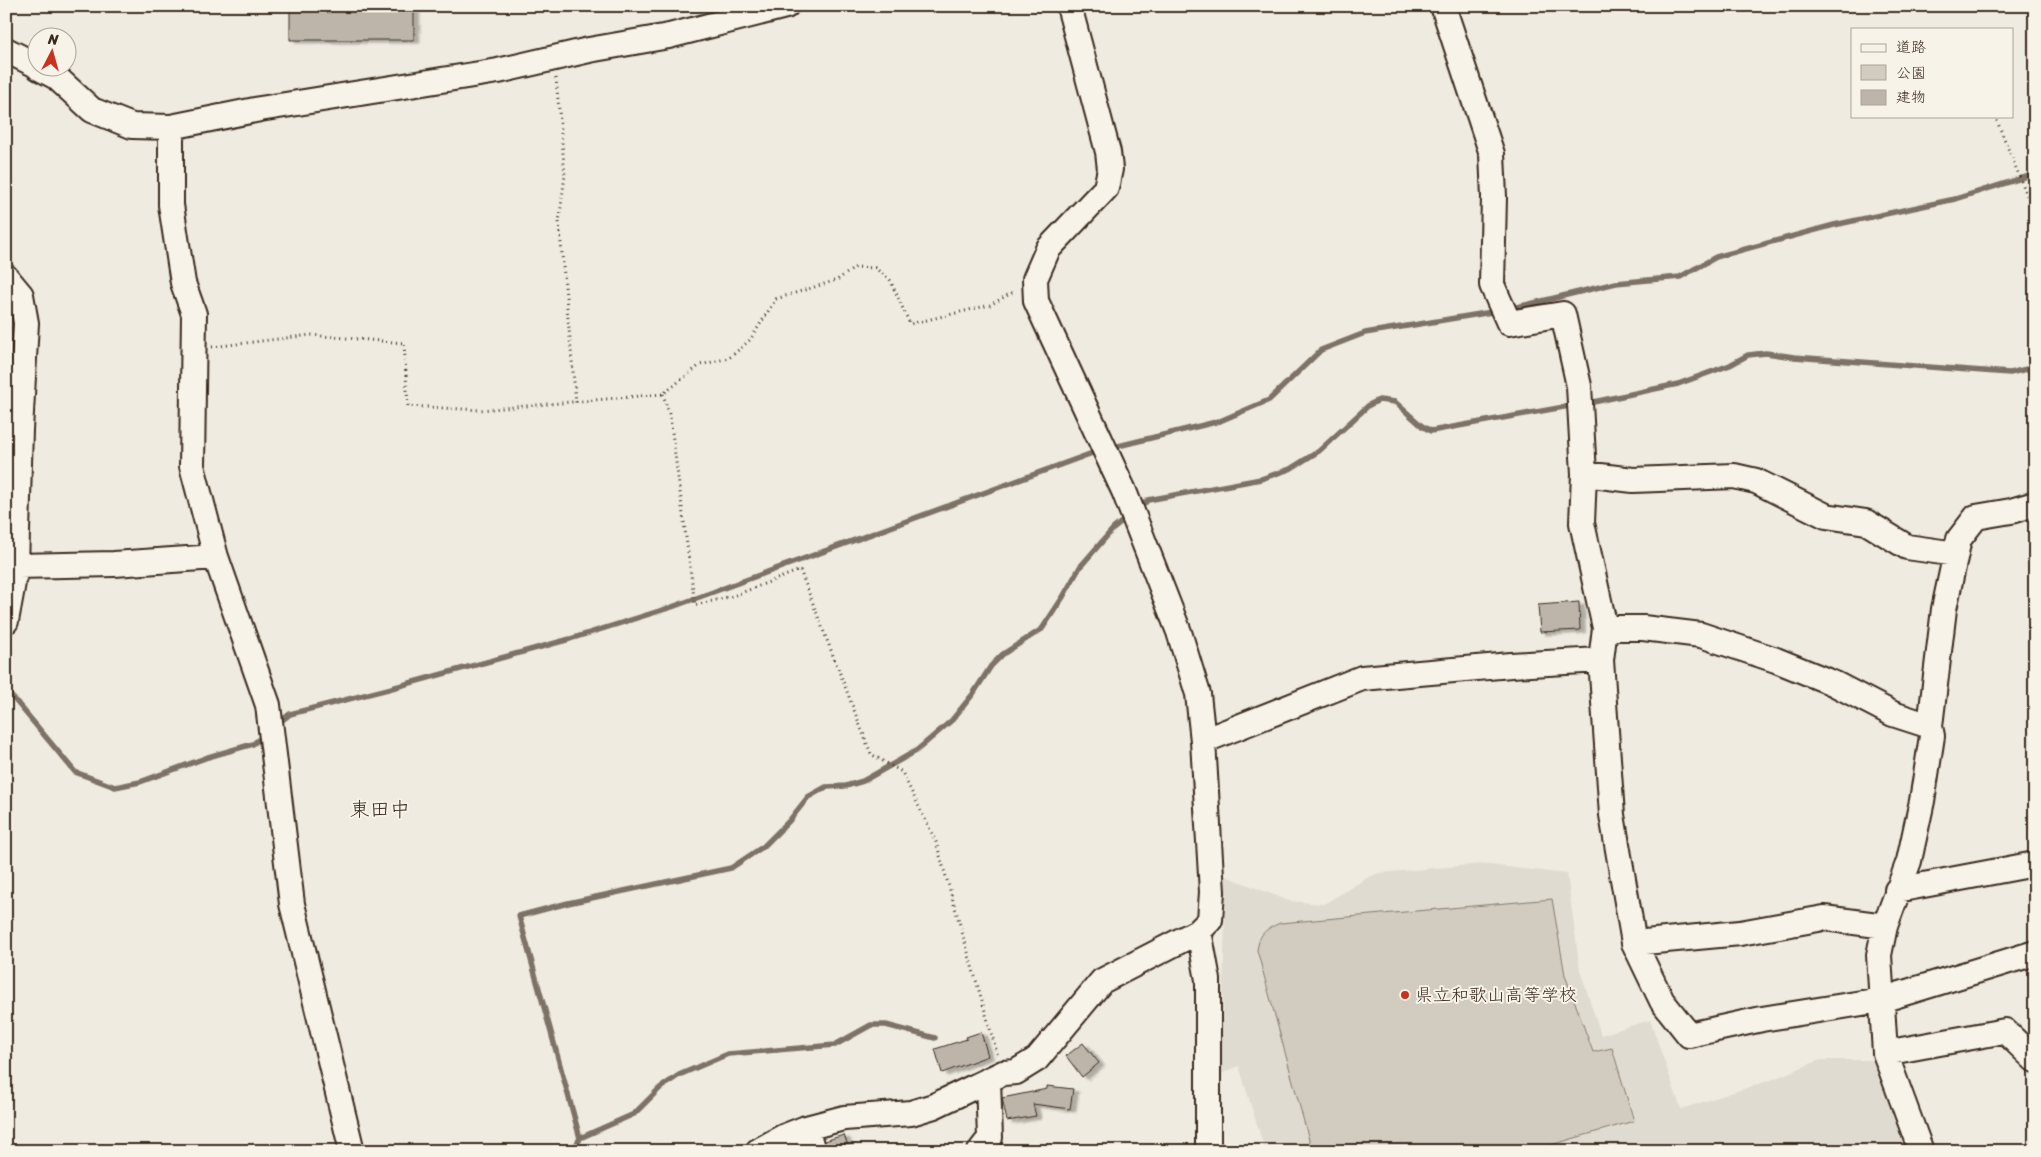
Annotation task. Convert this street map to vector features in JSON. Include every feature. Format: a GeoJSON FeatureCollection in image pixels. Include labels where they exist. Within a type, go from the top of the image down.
{"type":"FeatureCollection","features":[{"type":"Feature","properties":{"kind":"street"},"geometry":{"type":"LineString","coordinates":[[57,78],[92,110],[132,126],[171,127],[260,109],[498,71],[589,50],[670,36],[786,6]]}},
{"type":"Feature","properties":{"kind":"street"},"geometry":{"type":"LineString","coordinates":[[758,1151],[783,1137],[806,1128],[844,1118],[911,1113],[934,1106],[995,1077],[1016,1072],[1038,1059],[1102,981],[1199,931],[1210,920],[1212,892],[1203,741],[1198,694],[1179,632],[1124,491],[1036,301],[1035,279],[1048,249],[1106,188],[1110,168],[1108,152],[1069,6]]}},
{"type":"Feature","properties":{"kind":"street"},"geometry":{"type":"LineString","coordinates":[[1443,6],[1492,154],[1494,197],[1492,285],[1508,323],[1563,314],[1579,386],[1584,474],[1582,523],[1605,628],[1601,660],[1612,814],[1634,943],[1662,1001],[1689,1035],[1762,1019],[1881,1000],[2035,953]]}},
{"type":"Feature","properties":{"kind":"street"},"geometry":{"type":"LineString","coordinates":[[6,50],[28,62]]}},
{"type":"Feature","properties":{"kind":"street"},"geometry":{"type":"LineString","coordinates":[[171,127],[171,205],[183,282],[194,314],[192,466],[216,557],[268,704],[292,904],[352,1151]]}},
{"type":"Feature","properties":{"kind":"street"},"geometry":{"type":"LineString","coordinates":[[6,277],[21,295],[26,322],[20,430],[16,566],[6,621]]}},
{"type":"Feature","properties":{"kind":"street"},"geometry":{"type":"LineString","coordinates":[[1584,474],[1633,480],[1734,476],[1756,481],[1826,516],[1866,522],[1907,546],[1956,554]]}},
{"type":"Feature","properties":{"kind":"street"},"geometry":{"type":"LineString","coordinates":[[1921,1151],[1886,1053],[1879,954],[1885,926],[1909,862],[1922,801],[1932,736],[1930,726],[1944,609],[1959,539],[1976,517],[2011,511],[2035,504]]}},
{"type":"Feature","properties":{"kind":"street"},"geometry":{"type":"LineString","coordinates":[[16,566],[114,564],[216,557]]}},
{"type":"Feature","properties":{"kind":"street"},"geometry":{"type":"LineString","coordinates":[[1605,628],[1643,628],[1701,635],[1776,660],[1835,684],[1893,714],[1930,726]]}},
{"type":"Feature","properties":{"kind":"street"},"geometry":{"type":"LineString","coordinates":[[1203,741],[1362,678],[1511,665],[1601,660]]}},
{"type":"Feature","properties":{"kind":"street"},"geometry":{"type":"LineString","coordinates":[[1897,890],[2035,864]]}},
{"type":"Feature","properties":{"kind":"street"},"geometry":{"type":"LineString","coordinates":[[1634,943],[1740,933],[1824,918],[1885,926]]}},
{"type":"Feature","properties":{"kind":"street"},"geometry":{"type":"LineString","coordinates":[[1199,931],[1208,980],[1208,1151]]}},
{"type":"Feature","properties":{"kind":"street"},"geometry":{"type":"LineString","coordinates":[[1886,1053],[2005,1031],[2035,1060]]}},
{"type":"Feature","properties":{"kind":"street"},"geometry":{"type":"LineString","coordinates":[[980,1151],[990,1138],[995,1077]]}},
{"type":"Feature","properties":{"kind":"street"},"geometry":{"type":"LineString","coordinates":[[806,1128],[813,1151]]}},
{"type":"Feature","properties":{"kind":"path"},"geometry":{"type":"LineString","coordinates":[[554,59],[565,175],[559,222],[576,403]]}},
{"type":"Feature","properties":{"kind":"path"},"geometry":{"type":"LineString","coordinates":[[1996,118],[2035,215]]}},
{"type":"Feature","properties":{"kind":"path"},"geometry":{"type":"LineString","coordinates":[[194,350],[310,335],[404,343],[408,406],[480,410],[576,403],[662,394],[700,365],[729,358],[750,340],[776,299],[836,280],[856,267],[875,268],[890,280],[910,324],[990,305],[1035,279]]}},
{"type":"Feature","properties":{"kind":"path"},"geometry":{"type":"LineString","coordinates":[[662,394],[670,417],[695,605],[733,596],[800,570],[870,754],[902,772],[936,842],[995,1077]]}},
{"type":"Feature","properties":{"kind":"shaded area","name":"県立和歌山高等学校"},"geometry":{"type":"Polygon","coordinates":[[[1482,864],[1567,874],[1580,970],[1601,1035],[1650,1020],[1681,1109],[1771,1080],[1820,1060],[1876,1060],[1909,1151],[1265,1151],[1239,1066],[1221,1074],[1226,876],[1289,901],[1324,904],[1367,878],[1379,873],[1482,864]]]}},
{"type":"Feature","properties":{"kind":"green space","name":"県立和歌山高等学校"},"geometry":{"type":"Polygon","coordinates":[[[1552,899],[1565,975],[1593,1052],[1612,1048],[1634,1121],[1530,1151],[1312,1151],[1257,950],[1261,936],[1270,928],[1280,923],[1552,899]]]}},
{"type":"Feature","properties":{"kind":"building"},"geometry":{"type":"Polygon","coordinates":[[[290,6],[414,6],[414,40],[290,40],[290,6]]]}},
{"type":"Feature","properties":{"kind":"building"},"geometry":{"type":"Polygon","coordinates":[[[1579,602],[1580,630],[1540,632],[1538,605],[1579,602]]]}},
{"type":"Feature","properties":{"kind":"building"},"geometry":{"type":"Polygon","coordinates":[[[981,1032],[988,1056],[942,1073],[935,1049],[967,1039],[966,1037],[981,1032]]]}},
{"type":"Feature","properties":{"kind":"building"},"geometry":{"type":"Polygon","coordinates":[[[1083,1043],[1099,1063],[1082,1077],[1066,1056],[1083,1043]]]}},
{"type":"Feature","properties":{"kind":"building"},"geometry":{"type":"Polygon","coordinates":[[[1047,1086],[1073,1089],[1070,1109],[1033,1104],[1036,1116],[1007,1121],[1002,1098],[1047,1089],[1047,1086]]]}},
{"type":"Feature","properties":{"kind":"building"},"geometry":{"type":"Polygon","coordinates":[[[844,1135],[850,1151],[826,1151],[824,1141],[844,1135]]]}},
{"type":"Feature","properties":{"kind":"waterway"},"geometry":{"type":"LineString","coordinates":[[1509,309],[1616,283],[1680,277],[1716,257],[1834,225],[1955,199],[2035,174]]}},
{"type":"Feature","properties":{"kind":"waterway"},"geometry":{"type":"LineString","coordinates":[[1110,448],[1220,421],[1269,400],[1321,350],[1365,333],[1498,311]]}},
{"type":"Feature","properties":{"kind":"waterway"},"geometry":{"type":"LineString","coordinates":[[1584,404],[1678,384],[1730,365],[1748,355],[1766,353],[1794,357],[2010,373],[2035,367]]}},
{"type":"Feature","properties":{"kind":"waterway"},"geometry":{"type":"LineString","coordinates":[[1138,509],[1148,500],[1261,479],[1290,469],[1319,451],[1369,405],[1379,400],[1395,402],[1422,426],[1431,431],[1575,405]]}},
{"type":"Feature","properties":{"kind":"waterway"},"geometry":{"type":"LineString","coordinates":[[276,725],[290,714],[570,639],[672,607],[1098,451]]}},
{"type":"Feature","properties":{"kind":"waterway"},"geometry":{"type":"LineString","coordinates":[[580,1138],[519,916],[568,903],[731,868],[764,846],[789,821],[808,797],[826,787],[846,786],[863,781],[916,751],[952,720],[973,694],[991,666],[1003,654],[1042,629],[1080,567],[1113,529],[1129,516]]}},
{"type":"Feature","properties":{"kind":"waterway"},"geometry":{"type":"LineString","coordinates":[[6,692],[15,700],[75,772],[115,787],[140,782],[208,757],[253,744],[265,734]]}},
{"type":"Feature","properties":{"kind":"waterway"},"geometry":{"type":"LineString","coordinates":[[573,1151],[580,1138],[634,1114],[660,1088],[679,1075],[728,1054],[835,1045],[871,1025],[886,1025],[935,1038]]}},
{"type":"Feature","properties":{"kind":"place","name":"県立和歌山高等学校"},"geometry":{"type":"Point","coordinates":[1405,995]}},
{"type":"Feature","properties":{"kind":"district","name":"東田中"},"geometry":{"type":"Point","coordinates":[380,809]}}]}
